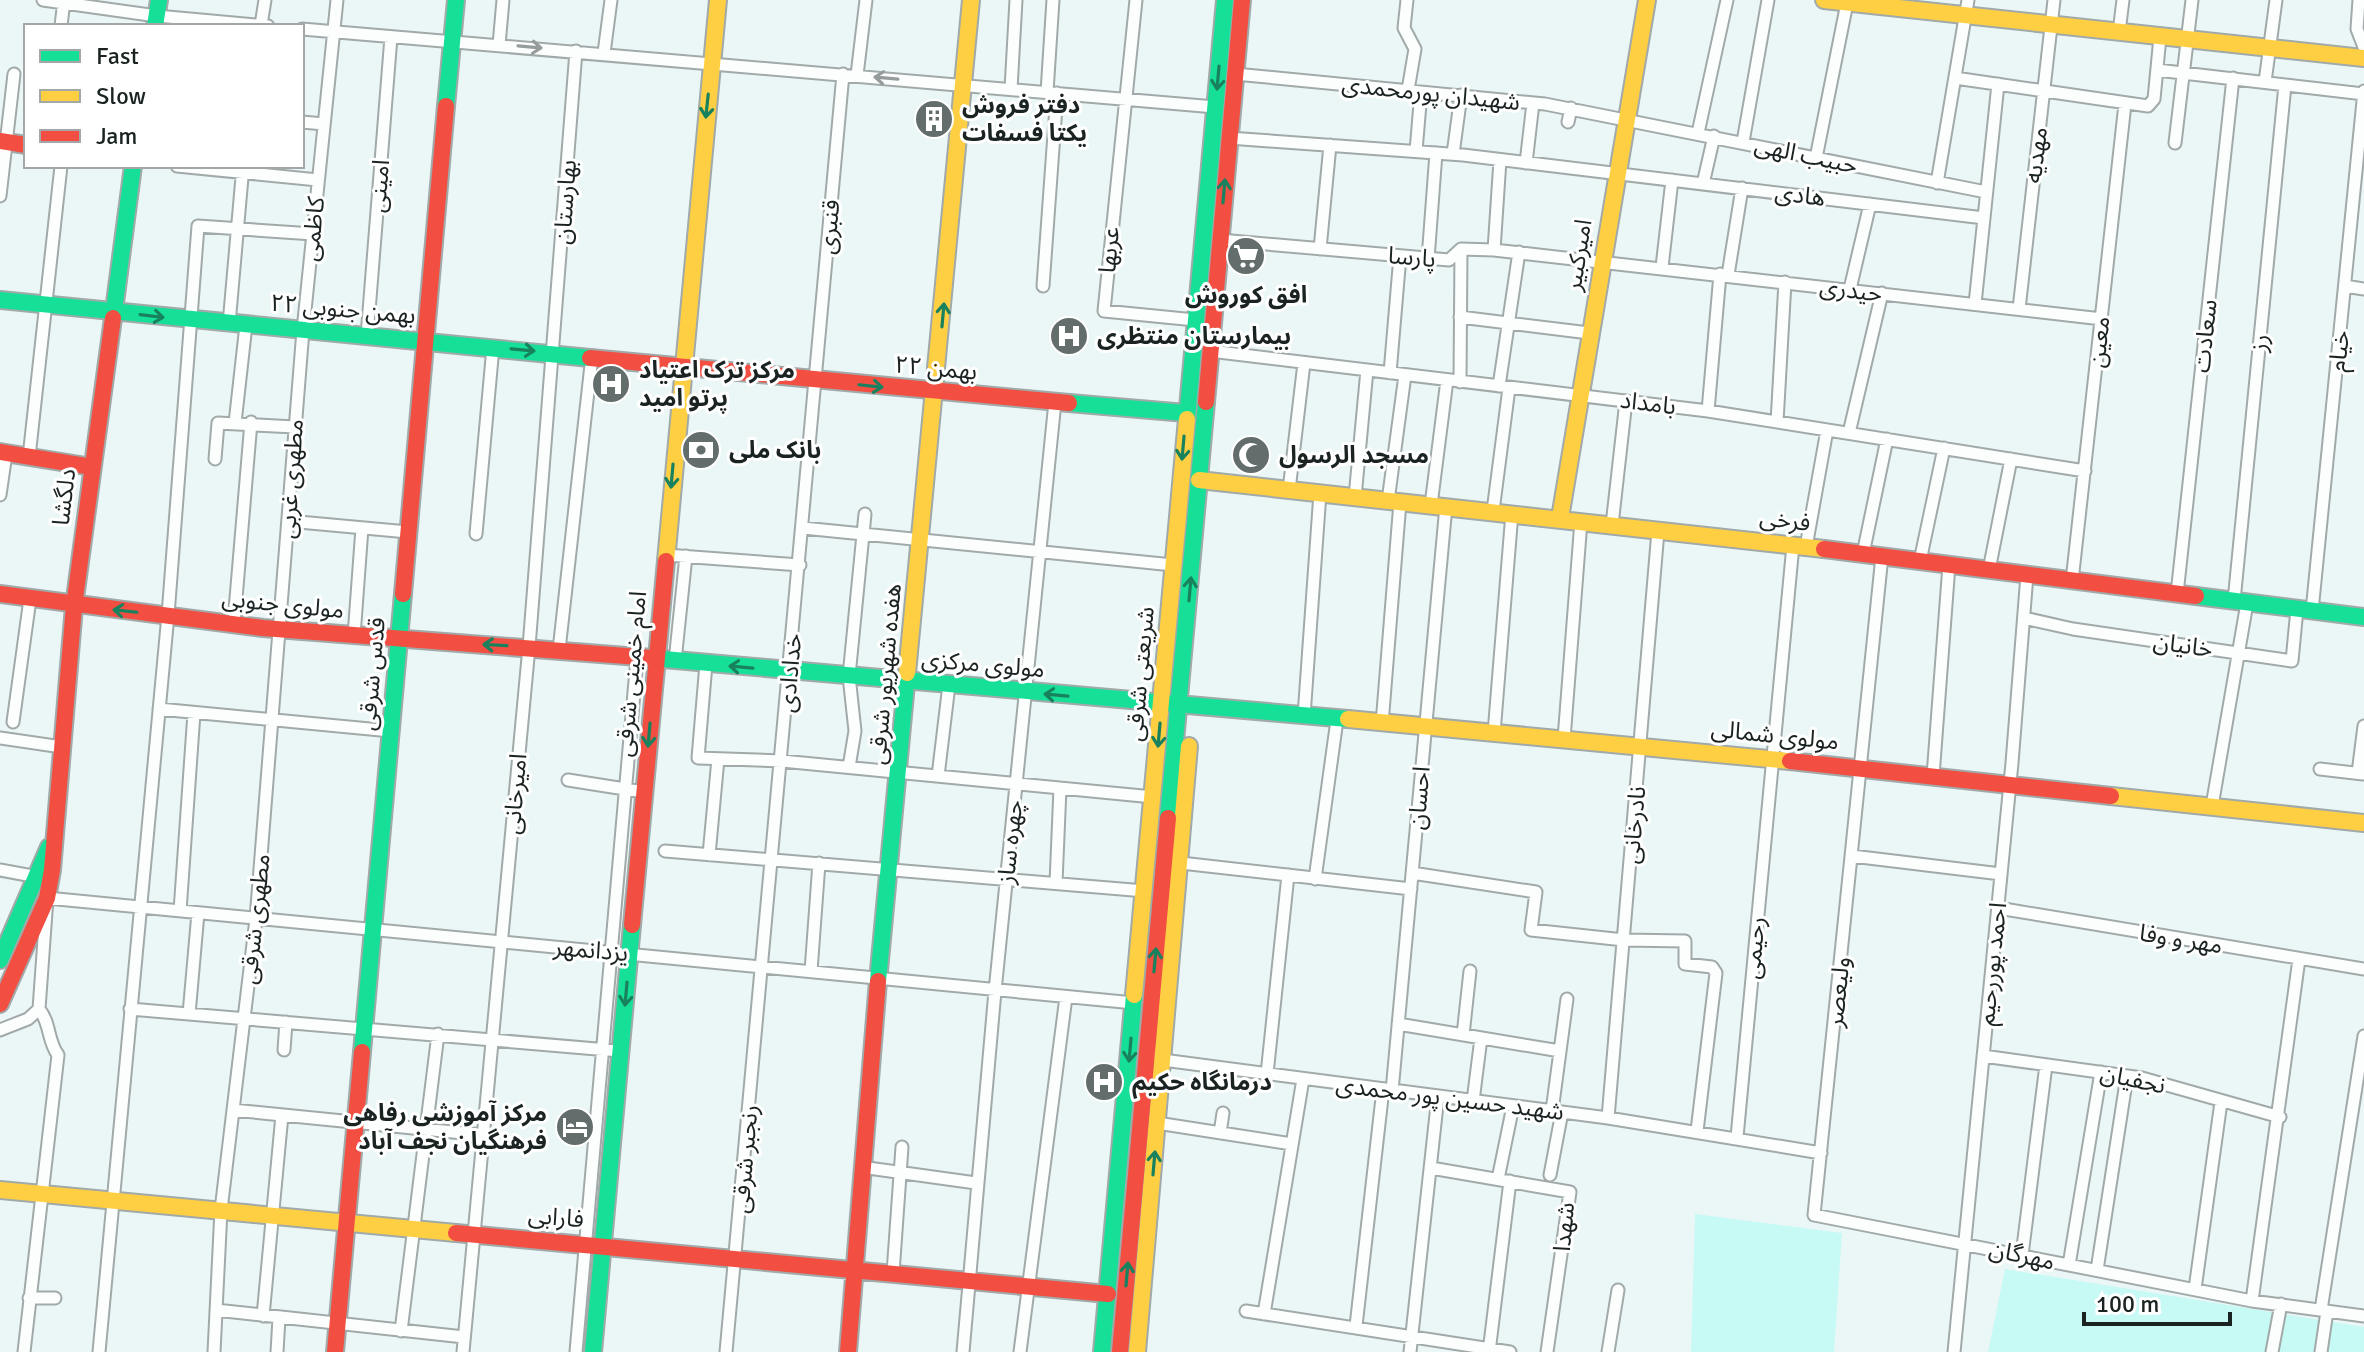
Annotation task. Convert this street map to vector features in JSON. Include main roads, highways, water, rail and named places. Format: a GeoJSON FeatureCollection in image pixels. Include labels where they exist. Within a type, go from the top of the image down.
{"type":"FeatureCollection","features":[{"type":"Feature","properties":{"kind":"place","name":"دفتر فروش یکتا فسفات"},"geometry":{"type":"Point","coordinates":[934,119]}},
{"type":"Feature","properties":{"kind":"place","name":"افق کوروش"},"geometry":{"type":"Point","coordinates":[1246,256]}},
{"type":"Feature","properties":{"kind":"place","name":"بیمارستان منتظری"},"geometry":{"type":"Point","coordinates":[1069,336]}},
{"type":"Feature","properties":{"kind":"place","name":"مرکز ترک اعتیاد پرتو امید"},"geometry":{"type":"Point","coordinates":[611,384]}},
{"type":"Feature","properties":{"kind":"place","name":"بانک ملی"},"geometry":{"type":"Point","coordinates":[701,450]}},
{"type":"Feature","properties":{"kind":"place","name":"مسجد الرسول"},"geometry":{"type":"Point","coordinates":[1251,455]}},
{"type":"Feature","properties":{"kind":"place","name":"درمانگاه حکیم"},"geometry":{"type":"Point","coordinates":[1104,1082]}},
{"type":"Feature","properties":{"kind":"place","name":"مرکز آموزشی رفاهی فرهنگیان نجف آباد"},"geometry":{"type":"Point","coordinates":[575,1127]}}]}
